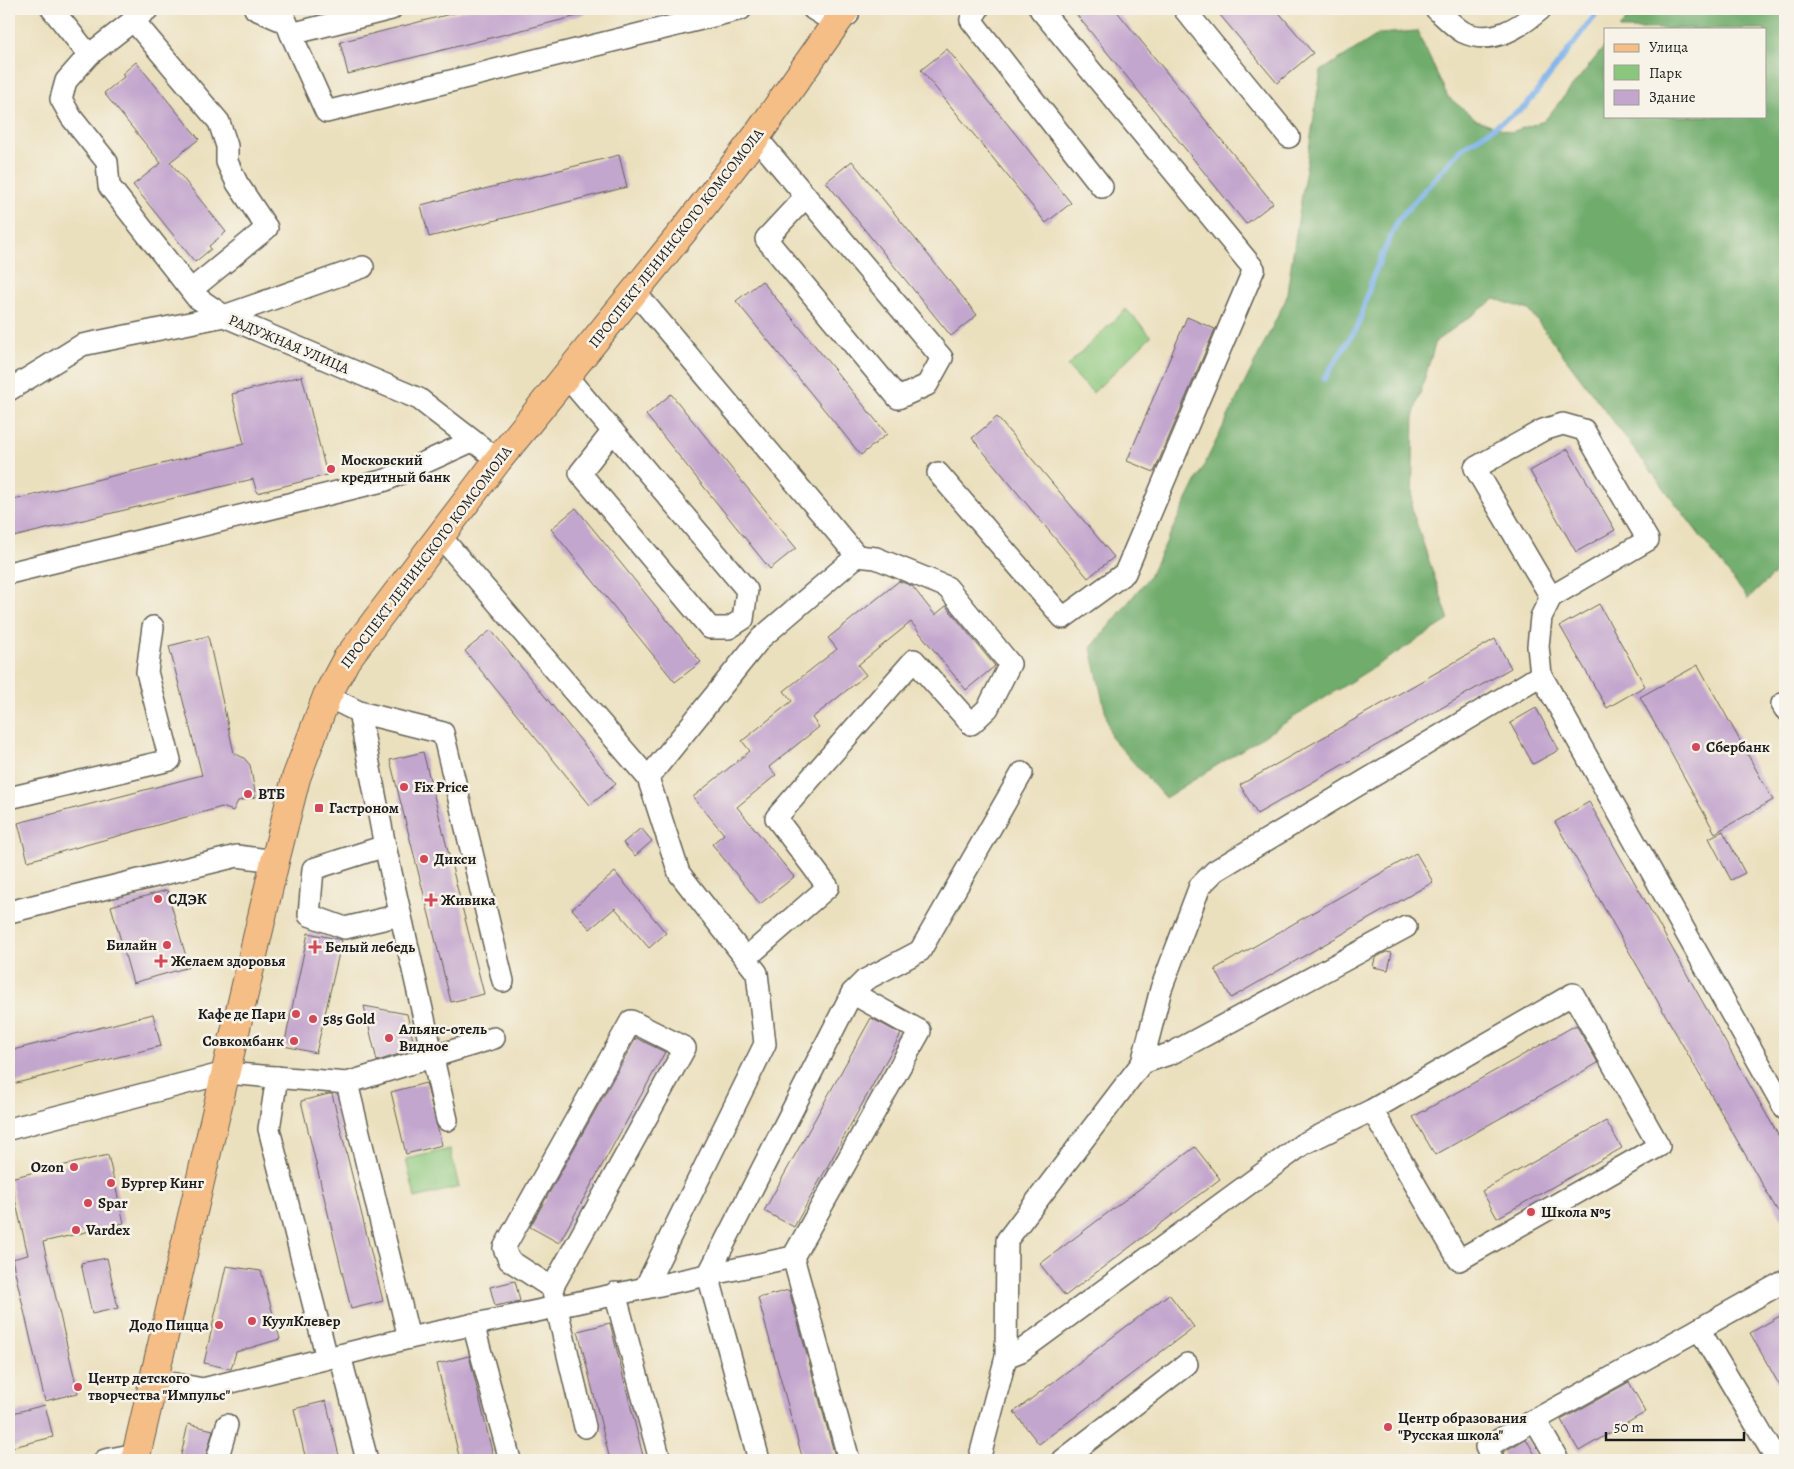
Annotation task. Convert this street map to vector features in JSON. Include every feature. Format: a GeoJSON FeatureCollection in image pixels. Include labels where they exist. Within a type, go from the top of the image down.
{"type":"FeatureCollection","features":[{"type":"Feature","properties":{"kind":"main road","name":"ПРОСПЕКТ ЛЕНИНСКОГО КОМСОМОЛА"},"geometry":{"type":"LineString","coordinates":[[135,1457],[275,860],[296,778],[327,696],[346,660],[440,536],[498,460],[635,292],[756,137],[846,14]]}},
{"type":"Feature","properties":{"kind":"street"},"geometry":{"type":"LineString","coordinates":[[52,9],[89,55]]}},
{"type":"Feature","properties":{"kind":"street"},"geometry":{"type":"LineString","coordinates":[[255,9],[286,22],[391,9]]}},
{"type":"Feature","properties":{"kind":"street"},"geometry":{"type":"LineString","coordinates":[[286,22],[326,112],[741,9]]}},
{"type":"Feature","properties":{"kind":"street"},"geometry":{"type":"LineString","coordinates":[[813,9],[846,14]]}},
{"type":"Feature","properties":{"kind":"street"},"geometry":{"type":"LineString","coordinates":[[978,9],[971,20],[1102,187]]}},
{"type":"Feature","properties":{"kind":"street"},"geometry":{"type":"LineString","coordinates":[[938,473],[1063,618],[1125,573],[1254,269],[1040,9]]}},
{"type":"Feature","properties":{"kind":"street"},"geometry":{"type":"LineString","coordinates":[[1184,9],[1289,137]]}},
{"type":"Feature","properties":{"kind":"street"},"geometry":{"type":"LineString","coordinates":[[1436,9],[1463,32],[1486,38],[1517,28],[1541,9]]}},
{"type":"Feature","properties":{"kind":"street"},"geometry":{"type":"LineString","coordinates":[[191,290],[267,228],[237,183],[227,162],[227,146],[219,122],[140,14],[89,55],[66,81],[61,99],[71,117],[107,162],[109,186],[191,290],[196,296],[224,316],[364,267]]}},
{"type":"Feature","properties":{"kind":"street"},"geometry":{"type":"LineString","coordinates":[[756,137],[806,196],[942,358],[927,385],[898,398],[766,239],[806,196]]}},
{"type":"Feature","properties":{"kind":"street"},"geometry":{"type":"LineString","coordinates":[[635,292],[857,556],[876,558],[947,587],[1010,664],[988,708],[971,724],[914,660],[776,818],[828,886],[746,958]]}},
{"type":"Feature","properties":{"kind":"street","name":"РАДУЖНАЯ УЛИЦА"},"geometry":{"type":"LineString","coordinates":[[9,390],[82,345],[224,316],[419,399],[498,460]]}},
{"type":"Feature","properties":{"kind":"street"},"geometry":{"type":"LineString","coordinates":[[567,377],[748,590],[743,619],[729,628],[710,628],[580,473],[612,431]]}},
{"type":"Feature","properties":{"kind":"street"},"geometry":{"type":"LineString","coordinates":[[1551,597],[1475,468],[1543,430],[1563,424],[1584,430],[1648,540],[1551,597],[1541,617],[1538,646],[1541,675],[1785,1109]]}},
{"type":"Feature","properties":{"kind":"street"},"geometry":{"type":"LineString","coordinates":[[9,573],[386,480],[472,441]]}},
{"type":"Feature","properties":{"kind":"street"},"geometry":{"type":"LineString","coordinates":[[440,536],[648,778],[679,873],[757,973],[764,1044],[646,1286]]}},
{"type":"Feature","properties":{"kind":"street"},"geometry":{"type":"LineString","coordinates":[[648,778],[762,638],[857,556]]}},
{"type":"Feature","properties":{"kind":"street"},"geometry":{"type":"LineString","coordinates":[[9,798],[170,760],[147,672],[153,627]]}},
{"type":"Feature","properties":{"kind":"street"},"geometry":{"type":"LineString","coordinates":[[979,1460],[1006,1357],[1007,1240],[1142,1063],[1161,988],[1200,886],[1214,870],[1541,675]]}},
{"type":"Feature","properties":{"kind":"street"},"geometry":{"type":"LineString","coordinates":[[327,696],[359,712],[443,733],[503,982]]}},
{"type":"Feature","properties":{"kind":"street"},"geometry":{"type":"LineString","coordinates":[[359,712],[385,846],[447,1120]]}},
{"type":"Feature","properties":{"kind":"street"},"geometry":{"type":"LineString","coordinates":[[759,1460],[708,1275],[852,993],[865,980],[920,951],[1022,773]]}},
{"type":"Feature","properties":{"kind":"street"},"geometry":{"type":"LineString","coordinates":[[385,846],[313,869],[309,915],[345,928],[400,915]]}},
{"type":"Feature","properties":{"kind":"street"},"geometry":{"type":"LineString","coordinates":[[9,912],[237,856],[275,860]]}},
{"type":"Feature","properties":{"kind":"street"},"geometry":{"type":"LineString","coordinates":[[1142,1063],[1172,1053],[1406,927]]}},
{"type":"Feature","properties":{"kind":"street"},"geometry":{"type":"LineString","coordinates":[[849,1460],[793,1257],[920,1031],[852,993]]}},
{"type":"Feature","properties":{"kind":"street"},"geometry":{"type":"LineString","coordinates":[[1006,1357],[1022,1351],[1251,1180],[1303,1144],[1372,1110],[1573,994],[1659,1146],[1459,1260],[1372,1110]]}},
{"type":"Feature","properties":{"kind":"street"},"geometry":{"type":"LineString","coordinates":[[554,1297],[685,1048],[632,1021],[504,1248],[509,1260],[554,1297],[585,1427]]}},
{"type":"Feature","properties":{"kind":"street"},"geometry":{"type":"LineString","coordinates":[[9,1129],[225,1073],[347,1083],[432,1059],[494,1038]]}},
{"type":"Feature","properties":{"kind":"street"},"geometry":{"type":"LineString","coordinates":[[277,1077],[270,1129],[333,1357],[367,1460]]}},
{"type":"Feature","properties":{"kind":"street"},"geometry":{"type":"LineString","coordinates":[[347,1083],[409,1338]]}},
{"type":"Feature","properties":{"kind":"street"},"geometry":{"type":"LineString","coordinates":[[154,1380],[203,1389],[473,1324],[554,1297],[615,1293],[793,1257]]}},
{"type":"Feature","properties":{"kind":"street"},"geometry":{"type":"LineString","coordinates":[[1493,1460],[1486,1447],[1785,1281]]}},
{"type":"Feature","properties":{"kind":"street"},"geometry":{"type":"LineString","coordinates":[[615,1293],[660,1460]]}},
{"type":"Feature","properties":{"kind":"street"},"geometry":{"type":"LineString","coordinates":[[473,1324],[510,1460]]}},
{"type":"Feature","properties":{"kind":"street"},"geometry":{"type":"LineString","coordinates":[[1700,1329],[1778,1460]]}},
{"type":"Feature","properties":{"kind":"street"},"geometry":{"type":"LineString","coordinates":[[1063,1460],[1187,1364]]}},
{"type":"Feature","properties":{"kind":"street"},"geometry":{"type":"LineString","coordinates":[[1535,1420],[1558,1460]]}},
{"type":"Feature","properties":{"kind":"street"},"geometry":{"type":"LineString","coordinates":[[217,1460],[227,1425]]}},
{"type":"Feature","properties":{"kind":"street"},"geometry":{"type":"LineString","coordinates":[[105,1460],[135,1457]]}},
{"type":"Feature","properties":{"kind":"green space"},"geometry":{"type":"Polygon","coordinates":[[[1635,9],[1785,9],[1785,564],[1748,599],[1529,310],[1495,299],[1436,341],[1414,414],[1412,510],[1449,620],[1165,798],[1111,737],[1091,648],[1149,577],[1286,299],[1321,71],[1379,34],[1417,31],[1448,97],[1477,120],[1511,132],[1544,121],[1604,47],[1604,118],[1766,118],[1766,28],[1620,28],[1635,9]]]}},
{"type":"Feature","properties":{"kind":"green space"},"geometry":{"type":"Polygon","coordinates":[[[1126,309],[1151,336],[1093,393],[1067,366],[1126,309]]]}},
{"type":"Feature","properties":{"kind":"green space"},"geometry":{"type":"Polygon","coordinates":[[[450,1149],[459,1187],[415,1198],[406,1159],[450,1149]]]}},
{"type":"Feature","properties":{"kind":"building"},"geometry":{"type":"Polygon","coordinates":[[[470,9],[584,9],[585,14],[348,74],[340,42],[470,9]]]}},
{"type":"Feature","properties":{"kind":"building"},"geometry":{"type":"Polygon","coordinates":[[[1072,9],[1115,9],[1273,203],[1246,224],[1072,9]]]}},
{"type":"Feature","properties":{"kind":"building"},"geometry":{"type":"Polygon","coordinates":[[[1215,9],[1276,9],[1313,53],[1277,83],[1215,9]]]}},
{"type":"Feature","properties":{"kind":"building"},"geometry":{"type":"Polygon","coordinates":[[[947,49],[1071,203],[1046,223],[921,70],[947,49]]]}},
{"type":"Feature","properties":{"kind":"building"},"geometry":{"type":"Polygon","coordinates":[[[136,62],[199,139],[170,162],[226,232],[209,246],[211,249],[195,262],[133,185],[161,163],[104,93],[124,77],[122,74],[136,62]]]}},
{"type":"Feature","properties":{"kind":"building"},"geometry":{"type":"Polygon","coordinates":[[[619,155],[627,187],[429,237],[421,205],[619,155]]]}},
{"type":"Feature","properties":{"kind":"building"},"geometry":{"type":"Polygon","coordinates":[[[852,161],[977,315],[951,336],[826,182],[852,161]]]}},
{"type":"Feature","properties":{"kind":"building"},"geometry":{"type":"Polygon","coordinates":[[[762,281],[887,434],[861,455],[736,301],[762,281]]]}},
{"type":"Feature","properties":{"kind":"building"},"geometry":{"type":"Polygon","coordinates":[[[1187,317],[1215,329],[1154,472],[1127,461],[1187,317]]]}},
{"type":"Feature","properties":{"kind":"building"},"geometry":{"type":"Polygon","coordinates":[[[302,376],[327,475],[257,493],[253,479],[9,538],[9,501],[244,444],[232,394],[302,376]]]}},
{"type":"Feature","properties":{"kind":"building"},"geometry":{"type":"Polygon","coordinates":[[[671,394],[796,548],[770,569],[646,415],[671,394]]]}},
{"type":"Feature","properties":{"kind":"building"},"geometry":{"type":"Polygon","coordinates":[[[997,417],[1114,557],[1088,578],[972,438],[997,417]]]}},
{"type":"Feature","properties":{"kind":"building"},"geometry":{"type":"Polygon","coordinates":[[[1568,449],[1615,530],[1576,552],[1530,471],[1568,449]]]}},
{"type":"Feature","properties":{"kind":"building"},"geometry":{"type":"Polygon","coordinates":[[[576,508],[701,662],[675,682],[551,529],[576,508]]]}},
{"type":"Feature","properties":{"kind":"building"},"geometry":{"type":"Polygon","coordinates":[[[899,581],[912,586],[935,615],[946,606],[995,666],[966,690],[911,622],[858,665],[866,675],[812,718],[819,727],[769,767],[776,775],[737,807],[794,877],[760,904],[712,844],[724,834],[693,797],[750,751],[742,741],[792,701],[784,691],[837,649],[828,638],[899,581]]]}},
{"type":"Feature","properties":{"kind":"building"},"geometry":{"type":"Polygon","coordinates":[[[1599,604],[1645,686],[1607,708],[1560,626],[1599,604]]]}},
{"type":"Feature","properties":{"kind":"building"},"geometry":{"type":"Polygon","coordinates":[[[491,630],[616,784],[590,805],[465,651],[491,630]]]}},
{"type":"Feature","properties":{"kind":"building"},"geometry":{"type":"Polygon","coordinates":[[[208,636],[234,753],[244,758],[250,765],[256,797],[238,801],[233,811],[222,807],[28,861],[18,823],[202,775],[169,646],[208,636]]]}},
{"type":"Feature","properties":{"kind":"building"},"geometry":{"type":"Polygon","coordinates":[[[1495,639],[1511,668],[1257,814],[1240,785],[1495,639]]]}},
{"type":"Feature","properties":{"kind":"building"},"geometry":{"type":"Polygon","coordinates":[[[1698,665],[1773,800],[1715,833],[1640,697],[1698,665]]]}},
{"type":"Feature","properties":{"kind":"building"},"geometry":{"type":"Polygon","coordinates":[[[1536,708],[1559,750],[1533,764],[1510,723],[1536,708]]]}},
{"type":"Feature","properties":{"kind":"building"},"geometry":{"type":"Polygon","coordinates":[[[423,752],[484,994],[451,1002],[390,760],[423,752]]]}},
{"type":"Feature","properties":{"kind":"building"},"geometry":{"type":"Polygon","coordinates":[[[1589,802],[1785,1147],[1785,1224],[1555,822],[1589,802]]]}},
{"type":"Feature","properties":{"kind":"building"},"geometry":{"type":"Polygon","coordinates":[[[641,828],[652,841],[635,856],[623,843],[641,828]]]}},
{"type":"Feature","properties":{"kind":"building"},"geometry":{"type":"Polygon","coordinates":[[[1723,831],[1745,873],[1731,880],[1709,838],[1723,831]]]}},
{"type":"Feature","properties":{"kind":"building"},"geometry":{"type":"Polygon","coordinates":[[[1416,853],[1433,882],[1231,998],[1215,969],[1416,853]]]}},
{"type":"Feature","properties":{"kind":"building"},"geometry":{"type":"Polygon","coordinates":[[[615,872],[666,933],[649,948],[615,908],[590,929],[572,909],[615,872]]]}},
{"type":"Feature","properties":{"kind":"building"},"geometry":{"type":"Polygon","coordinates":[[[167,890],[189,967],[133,983],[111,906],[167,890]]]}},
{"type":"Feature","properties":{"kind":"building"},"geometry":{"type":"Polygon","coordinates":[[[308,933],[342,940],[316,1053],[284,1046],[308,933]]]}},
{"type":"Feature","properties":{"kind":"building"},"geometry":{"type":"Polygon","coordinates":[[[1386,952],[1392,953],[1388,970],[1373,967],[1375,958],[1386,952]]]}},
{"type":"Feature","properties":{"kind":"building"},"geometry":{"type":"Polygon","coordinates":[[[364,1006],[407,1014],[415,1049],[377,1061],[364,1006]]]}},
{"type":"Feature","properties":{"kind":"building"},"geometry":{"type":"Polygon","coordinates":[[[153,1014],[161,1046],[9,1085],[9,1051],[153,1014]]]}},
{"type":"Feature","properties":{"kind":"building"},"geometry":{"type":"Polygon","coordinates":[[[871,1018],[901,1034],[794,1227],[764,1211],[871,1018]]]}},
{"type":"Feature","properties":{"kind":"building"},"geometry":{"type":"Polygon","coordinates":[[[1576,1025],[1598,1063],[1435,1155],[1413,1117],[1576,1025]]]}},
{"type":"Feature","properties":{"kind":"building"},"geometry":{"type":"Polygon","coordinates":[[[636,1038],[665,1052],[559,1243],[530,1227],[636,1038]]]}},
{"type":"Feature","properties":{"kind":"building"},"geometry":{"type":"Polygon","coordinates":[[[426,1083],[442,1145],[406,1154],[391,1092],[426,1083]]]}},
{"type":"Feature","properties":{"kind":"building"},"geometry":{"type":"Polygon","coordinates":[[[332,1094],[383,1301],[351,1309],[301,1101],[332,1094]]]}},
{"type":"Feature","properties":{"kind":"building"},"geometry":{"type":"Polygon","coordinates":[[[1606,1121],[1622,1148],[1497,1218],[1482,1191],[1606,1121]]]}},
{"type":"Feature","properties":{"kind":"building"},"geometry":{"type":"Polygon","coordinates":[[[1195,1147],[1220,1179],[1065,1296],[1040,1264],[1195,1147]]]}},
{"type":"Feature","properties":{"kind":"building"},"geometry":{"type":"Polygon","coordinates":[[[108,1155],[124,1223],[43,1242],[78,1393],[45,1401],[12,1259],[28,1255],[10,1178],[108,1155]]]}},
{"type":"Feature","properties":{"kind":"building"},"geometry":{"type":"Polygon","coordinates":[[[107,1258],[118,1308],[92,1314],[81,1263],[107,1258]]]}},
{"type":"Feature","properties":{"kind":"building"},"geometry":{"type":"Polygon","coordinates":[[[226,1266],[261,1271],[280,1339],[236,1352],[231,1369],[204,1363],[226,1266]]]}},
{"type":"Feature","properties":{"kind":"building"},"geometry":{"type":"Polygon","coordinates":[[[515,1281],[520,1301],[495,1306],[490,1287],[515,1281]]]}},
{"type":"Feature","properties":{"kind":"building"},"geometry":{"type":"Polygon","coordinates":[[[789,1290],[836,1460],[803,1460],[758,1298],[789,1290]]]}},
{"type":"Feature","properties":{"kind":"building"},"geometry":{"type":"Polygon","coordinates":[[[1169,1294],[1194,1327],[1039,1444],[1014,1412],[1169,1294]]]}},
{"type":"Feature","properties":{"kind":"building"},"geometry":{"type":"Polygon","coordinates":[[[1780,1316],[1785,1325],[1785,1395],[1750,1333],[1780,1316]]]}},
{"type":"Feature","properties":{"kind":"building"},"geometry":{"type":"Polygon","coordinates":[[[610,1323],[644,1460],[610,1460],[578,1331],[610,1323]]]}},
{"type":"Feature","properties":{"kind":"building"},"geometry":{"type":"Polygon","coordinates":[[[469,1356],[494,1460],[460,1460],[437,1364],[469,1356]]]}},
{"type":"Feature","properties":{"kind":"building"},"geometry":{"type":"Polygon","coordinates":[[[1629,1382],[1646,1412],[1579,1451],[1561,1420],[1629,1382]]]}},
{"type":"Feature","properties":{"kind":"building"},"geometry":{"type":"Polygon","coordinates":[[[326,1401],[340,1460],[306,1460],[294,1409],[326,1401]]]}},
{"type":"Feature","properties":{"kind":"building"},"geometry":{"type":"Polygon","coordinates":[[[45,1405],[53,1437],[9,1448],[9,1414],[45,1405]]]}},
{"type":"Feature","properties":{"kind":"building"},"geometry":{"type":"Polygon","coordinates":[[[188,1424],[213,1430],[205,1460],[180,1460],[188,1424]]]}},
{"type":"Feature","properties":{"kind":"building"},"geometry":{"type":"Polygon","coordinates":[[[1526,1439],[1538,1460],[1505,1460],[1503,1452],[1526,1439]]]}},
{"type":"Feature","properties":{"kind":"waterway"},"geometry":{"type":"LineString","coordinates":[[1324,379],[1358,326],[1373,276],[1398,220],[1461,149],[1526,106],[1600,9]]}},
{"type":"Feature","properties":{"kind":"place","name":"Московский кредитный банк"},"geometry":{"type":"Point","coordinates":[331,469]}},
{"type":"Feature","properties":{"kind":"place","name":"Сбербанк"},"geometry":{"type":"Point","coordinates":[1696,747]}},
{"type":"Feature","properties":{"kind":"place","name":"Fix Price"},"geometry":{"type":"Point","coordinates":[404,787]}},
{"type":"Feature","properties":{"kind":"place","name":"ВТБ"},"geometry":{"type":"Point","coordinates":[248,794]}},
{"type":"Feature","properties":{"kind":"place","name":"Гастроном"},"geometry":{"type":"Point","coordinates":[319,808]}},
{"type":"Feature","properties":{"kind":"place","name":"Дикси"},"geometry":{"type":"Point","coordinates":[424,859]}},
{"type":"Feature","properties":{"kind":"place","name":"СДЭК"},"geometry":{"type":"Point","coordinates":[158,899]}},
{"type":"Feature","properties":{"kind":"place","name":"Живика"},"geometry":{"type":"Point","coordinates":[431,900]}},
{"type":"Feature","properties":{"kind":"place","name":"Билайн"},"geometry":{"type":"Point","coordinates":[167,945]}},
{"type":"Feature","properties":{"kind":"place","name":"Белый лебедь"},"geometry":{"type":"Point","coordinates":[315,947]}},
{"type":"Feature","properties":{"kind":"place","name":"Желаем здоровья"},"geometry":{"type":"Point","coordinates":[161,961]}},
{"type":"Feature","properties":{"kind":"place","name":"Кафе де Пари"},"geometry":{"type":"Point","coordinates":[296,1014]}},
{"type":"Feature","properties":{"kind":"place","name":"585 Gold"},"geometry":{"type":"Point","coordinates":[313,1019]}},
{"type":"Feature","properties":{"kind":"place","name":"Альянс-отель Видное"},"geometry":{"type":"Point","coordinates":[389,1038]}},
{"type":"Feature","properties":{"kind":"place","name":"Совкомбанк"},"geometry":{"type":"Point","coordinates":[294,1041]}},
{"type":"Feature","properties":{"kind":"place","name":"Ozon"},"geometry":{"type":"Point","coordinates":[74,1167]}},
{"type":"Feature","properties":{"kind":"place","name":"Бургер Кинг"},"geometry":{"type":"Point","coordinates":[111,1183]}},
{"type":"Feature","properties":{"kind":"place","name":"Spar"},"geometry":{"type":"Point","coordinates":[88,1203]}},
{"type":"Feature","properties":{"kind":"place","name":"Школа №5"},"geometry":{"type":"Point","coordinates":[1531,1212]}},
{"type":"Feature","properties":{"kind":"place","name":"Vardex"},"geometry":{"type":"Point","coordinates":[76,1230]}},
{"type":"Feature","properties":{"kind":"place","name":"КуулКлевер"},"geometry":{"type":"Point","coordinates":[252,1321]}},
{"type":"Feature","properties":{"kind":"place","name":"Додо Пицца"},"geometry":{"type":"Point","coordinates":[219,1325]}},
{"type":"Feature","properties":{"kind":"place","name":"Центр детского творчества \"Импульс\""},"geometry":{"type":"Point","coordinates":[78,1387]}},
{"type":"Feature","properties":{"kind":"place","name":"Центр образования \"Русская школа\""},"geometry":{"type":"Point","coordinates":[1388,1427]}}]}
